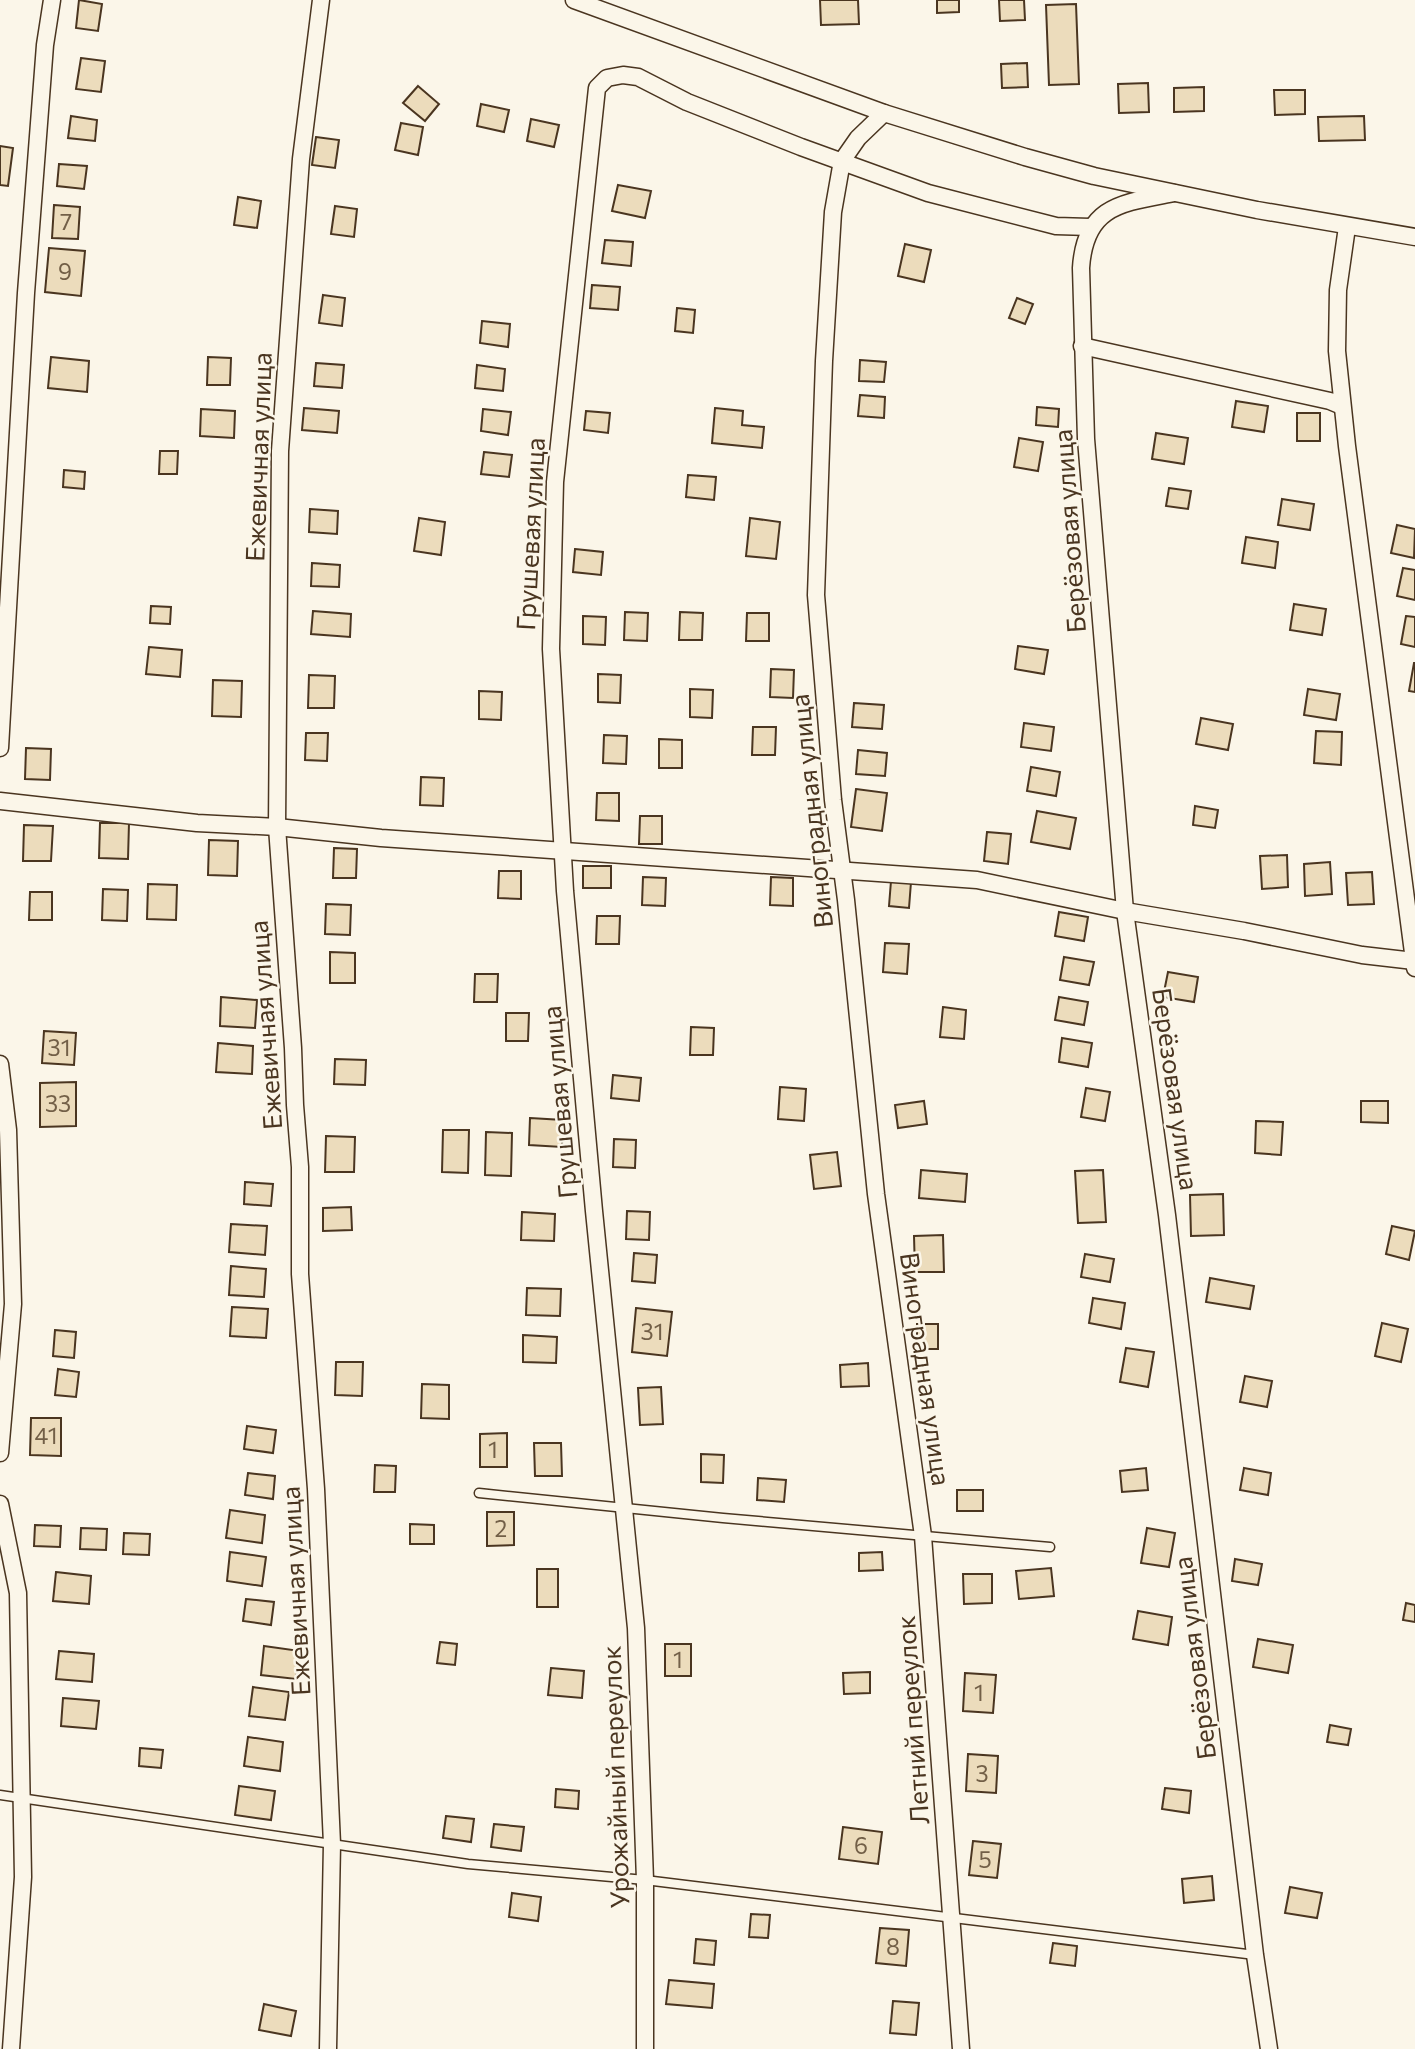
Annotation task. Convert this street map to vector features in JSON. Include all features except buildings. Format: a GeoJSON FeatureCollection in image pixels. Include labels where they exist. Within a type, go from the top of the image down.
{"type":"FeatureCollection","features":[{"type":"Feature","properties":{"kind":"street"},"geometry":{"type":"LineString","coordinates":[[0,748],[26,293],[45,45],[52,0]]}},
{"type":"Feature","properties":{"kind":"street","name":"Ежевичная улица"},"geometry":{"type":"LineString","coordinates":[[321,0],[300,159],[280,451],[277,827],[300,1167],[300,1274],[316,1489],[332,1844],[328,2049]]}},
{"type":"Feature","properties":{"kind":"street"},"geometry":{"type":"LineString","coordinates":[[574,0],[884,113],[1025,157],[1094,176],[1174,193],[1347,227],[1415,237]]}},
{"type":"Feature","properties":{"kind":"street","name":"Грушевая улица"},"geometry":{"type":"LineString","coordinates":[[623,1506],[563,853],[551,649],[555,482],[597,88],[607,78],[623,75],[638,77],[687,102],[928,193],[1056,226],[1090,227]]}},
{"type":"Feature","properties":{"kind":"street","name":"Виноградная улица"},"geometry":{"type":"LineString","coordinates":[[884,113],[858,138],[842,161],[833,212],[824,361],[816,595],[833,800],[876,1194],[921,1518]]}},
{"type":"Feature","properties":{"kind":"street"},"geometry":{"type":"LineString","coordinates":[[1090,227],[1102,215],[1124,203],[1174,193]]}},
{"type":"Feature","properties":{"kind":"street","name":"Берёзовая улица"},"geometry":{"type":"LineString","coordinates":[[1090,227],[1082,250],[1082,345],[1087,453],[1125,911],[1169,1229],[1255,1955],[1269,2049]]}},
{"type":"Feature","properties":{"kind":"street"},"geometry":{"type":"LineString","coordinates":[[0,801],[197,823],[277,827],[563,853],[977,880],[1414,966],[1337,351],[1338,290],[1347,227]]}},
{"type":"Feature","properties":{"kind":"street"},"geometry":{"type":"LineString","coordinates":[[1082,345],[1330,401],[1342,406]]}},
{"type":"Feature","properties":{"kind":"street"},"geometry":{"type":"LineString","coordinates":[[0,1064],[8,1130],[13,1304],[0,1453]]}},
{"type":"Feature","properties":{"kind":"street"},"geometry":{"type":"LineString","coordinates":[[0,1504],[18,1593],[23,1877],[11,2049]]}},
{"type":"Feature","properties":{"kind":"street","name":"Урожайный переулок"},"geometry":{"type":"LineString","coordinates":[[623,1506],[636,1628],[645,1880],[645,2049]]}},
{"type":"Feature","properties":{"kind":"street","name":"Летний переулок"},"geometry":{"type":"LineString","coordinates":[[921,1518],[961,2049]]}},
{"type":"Feature","properties":{"kind":"lane"},"geometry":{"type":"LineString","coordinates":[[480,1493],[1050,1547]]}},
{"type":"Feature","properties":{"kind":"lane"},"geometry":{"type":"LineString","coordinates":[[0,1795],[468,1864],[645,1880],[1255,1955]]}}]}
